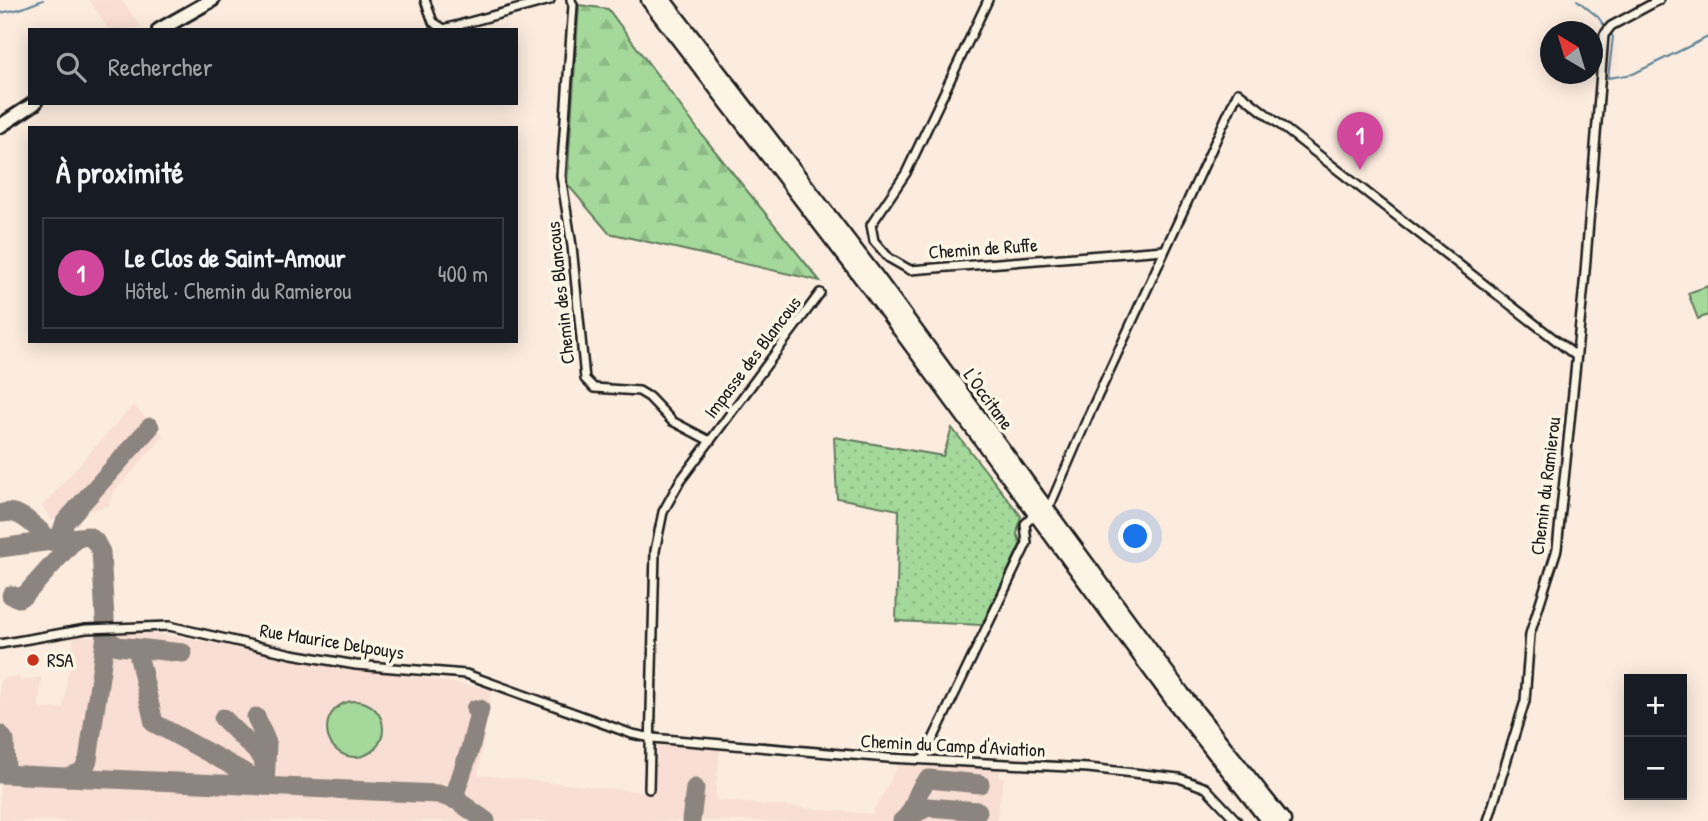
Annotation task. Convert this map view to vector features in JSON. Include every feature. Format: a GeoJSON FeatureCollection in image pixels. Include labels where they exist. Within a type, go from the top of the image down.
{"type":"FeatureCollection","features":[{"type":"Feature","properties":{"kind":"highway"},"geometry":{"type":"LineString","coordinates":[[643,0],[694,58]]}},
{"type":"Feature","properties":{"kind":"highway","name":"L'Occitane"},"geometry":{"type":"LineString","coordinates":[[649,0],[869,287],[1174,701],[1269,821]]}},
{"type":"Feature","properties":{"kind":"highway","name":"L'Occitane"},"geometry":{"type":"LineString","coordinates":[[663,0],[894,302],[1182,694],[1283,821]]}},
{"type":"Feature","properties":{"kind":"highway"},"geometry":{"type":"LineString","coordinates":[[670,0],[718,71]]}},
{"type":"Feature","properties":{"kind":"main road"},"geometry":{"type":"LineString","coordinates":[[163,28],[212,0]]}},
{"type":"Feature","properties":{"kind":"main road"},"geometry":{"type":"LineString","coordinates":[[0,120],[28,102]]}},
{"type":"Feature","properties":{"kind":"main road"},"geometry":{"type":"LineString","coordinates":[[0,126],[32,105]]}},
{"type":"Feature","properties":{"kind":"street"},"geometry":{"type":"LineString","coordinates":[[425,0],[433,22],[442,28]]}},
{"type":"Feature","properties":{"kind":"street"},"geometry":{"type":"LineString","coordinates":[[448,28],[550,0]]}},
{"type":"Feature","properties":{"kind":"street","name":"Chemin des Blancous"},"geometry":{"type":"LineString","coordinates":[[571,0],[570,62],[561,176],[572,246],[585,379],[594,388],[639,391],[649,397],[672,421],[710,441]]}},
{"type":"Feature","properties":{"kind":"street","name":"Chemin de Ruffe"},"geometry":{"type":"LineString","coordinates":[[988,0],[906,173],[874,219],[874,241],[888,258],[910,270],[1164,250]]}},
{"type":"Feature","properties":{"kind":"street","name":"Chemin du Ramierou"},"geometry":{"type":"LineString","coordinates":[[1488,821],[1525,701],[1530,634],[1558,549],[1584,284],[1604,35],[1611,26],[1659,0]]}},
{"type":"Feature","properties":{"kind":"street"},"geometry":{"type":"LineString","coordinates":[[1051,503],[1238,92],[1576,356]]}},
{"type":"Feature","properties":{"kind":"street","name":"Impasse des Blancous"},"geometry":{"type":"LineString","coordinates":[[710,441],[820,293]]}},
{"type":"Feature","properties":{"kind":"street"},"geometry":{"type":"LineString","coordinates":[[649,789],[656,551],[663,512],[680,481],[710,441]]}},
{"type":"Feature","properties":{"kind":"street"},"geometry":{"type":"LineString","coordinates":[[924,758],[1027,543],[1026,524],[1030,519]]}},
{"type":"Feature","properties":{"kind":"street","name":"Rue Maurice Delpouys"},"geometry":{"type":"LineString","coordinates":[[0,644],[86,629],[169,626],[292,654],[356,665],[467,674],[632,734],[652,738]]}},
{"type":"Feature","properties":{"kind":"street","name":"Chemin du Camp d'Aviation"},"geometry":{"type":"LineString","coordinates":[[652,738],[888,758],[1088,768],[1179,778],[1206,788],[1237,821]]}},
{"type":"Feature","properties":{"kind":"shaded area"},"geometry":{"type":"Polygon","coordinates":[[[89,0],[121,0],[143,28],[108,28],[89,0]]]}},
{"type":"Feature","properties":{"kind":"shaded area"},"geometry":{"type":"Polygon","coordinates":[[[133,405],[164,436],[112,494],[109,506],[51,520],[42,506],[133,405]]]}},
{"type":"Feature","properties":{"kind":"shaded area"},"geometry":{"type":"Polygon","coordinates":[[[129,631],[491,689],[478,775],[653,793],[658,742],[720,747],[715,800],[872,814],[899,764],[1001,768],[999,777],[1004,778],[996,821],[0,821],[0,679],[19,676],[21,681],[41,677],[41,709],[63,708],[74,636],[94,637],[129,631]]]}},
{"type":"Feature","properties":{"kind":"green space"},"geometry":{"type":"Polygon","coordinates":[[[579,5],[608,9],[702,135],[820,281],[609,233],[567,184],[579,5]]]}},
{"type":"Feature","properties":{"kind":"green space"},"geometry":{"type":"Polygon","coordinates":[[[1708,286],[1708,315],[1698,319],[1688,293],[1708,286]]]}},
{"type":"Feature","properties":{"kind":"green space"},"geometry":{"type":"Polygon","coordinates":[[[952,428],[1021,516],[1017,534],[1021,543],[982,625],[896,621],[899,510],[837,498],[834,437],[943,456],[952,428]]]}},
{"type":"Feature","properties":{"kind":"green space"},"geometry":{"type":"Polygon","coordinates":[[[355,701],[366,703],[375,709],[381,718],[381,740],[375,749],[366,755],[355,757],[344,755],[335,749],[329,740],[327,729],[329,718],[335,709],[344,703],[355,701]]]}},
{"type":"Feature","properties":{"kind":"waterway"},"geometry":{"type":"LineString","coordinates":[[0,13],[43,0]]}},
{"type":"Feature","properties":{"kind":"waterway"},"geometry":{"type":"LineString","coordinates":[[1577,0],[1598,17],[1606,28]]}},
{"type":"Feature","properties":{"kind":"waterway"},"geometry":{"type":"LineString","coordinates":[[1610,32],[1613,37],[1608,78],[1633,74],[1708,37]]}},
{"type":"Feature","properties":{"kind":"taxiway"},"geometry":{"type":"LineString","coordinates":[[59,540],[65,522],[150,427]]}},
{"type":"Feature","properties":{"kind":"taxiway"},"geometry":{"type":"LineString","coordinates":[[3,513],[10,512],[23,517],[51,541]]}},
{"type":"Feature","properties":{"kind":"taxiway"},"geometry":{"type":"LineString","coordinates":[[0,548],[88,536],[95,541],[101,552],[106,635],[88,760],[82,772],[67,777]]}},
{"type":"Feature","properties":{"kind":"taxiway"},"geometry":{"type":"LineString","coordinates":[[11,595],[19,598],[26,594],[77,537]]}},
{"type":"Feature","properties":{"kind":"taxiway"},"geometry":{"type":"LineString","coordinates":[[106,635],[118,646],[183,653]]}},
{"type":"Feature","properties":{"kind":"taxiway"},"geometry":{"type":"LineString","coordinates":[[139,658],[154,723],[262,782]]}},
{"type":"Feature","properties":{"kind":"taxiway"},"geometry":{"type":"LineString","coordinates":[[461,803],[455,794],[480,709],[475,709]]}},
{"type":"Feature","properties":{"kind":"taxiway"},"geometry":{"type":"LineString","coordinates":[[256,717],[267,743],[265,786]]}},
{"type":"Feature","properties":{"kind":"taxiway"},"geometry":{"type":"LineString","coordinates":[[223,718],[262,757],[265,768]]}},
{"type":"Feature","properties":{"kind":"taxiway"},"geometry":{"type":"LineString","coordinates":[[0,734],[5,741],[6,770],[11,774]]}},
{"type":"Feature","properties":{"kind":"taxiway"},"geometry":{"type":"LineString","coordinates":[[0,774],[438,794],[458,801],[486,821]]}},
{"type":"Feature","properties":{"kind":"taxiway"},"geometry":{"type":"LineString","coordinates":[[902,821],[929,779],[980,784]]}},
{"type":"Feature","properties":{"kind":"taxiway"},"geometry":{"type":"LineString","coordinates":[[691,821],[695,788]]}},
{"type":"Feature","properties":{"kind":"taxiway"},"geometry":{"type":"LineString","coordinates":[[910,816],[928,807],[978,811]]}},
{"type":"Feature","properties":{"kind":"place","name":"Le Clos de Saint-Amour"},"geometry":{"type":"Point","coordinates":[1360,170]}},
{"type":"Feature","properties":{"kind":"place","name":"RSA"},"geometry":{"type":"Point","coordinates":[33,660]}}]}
